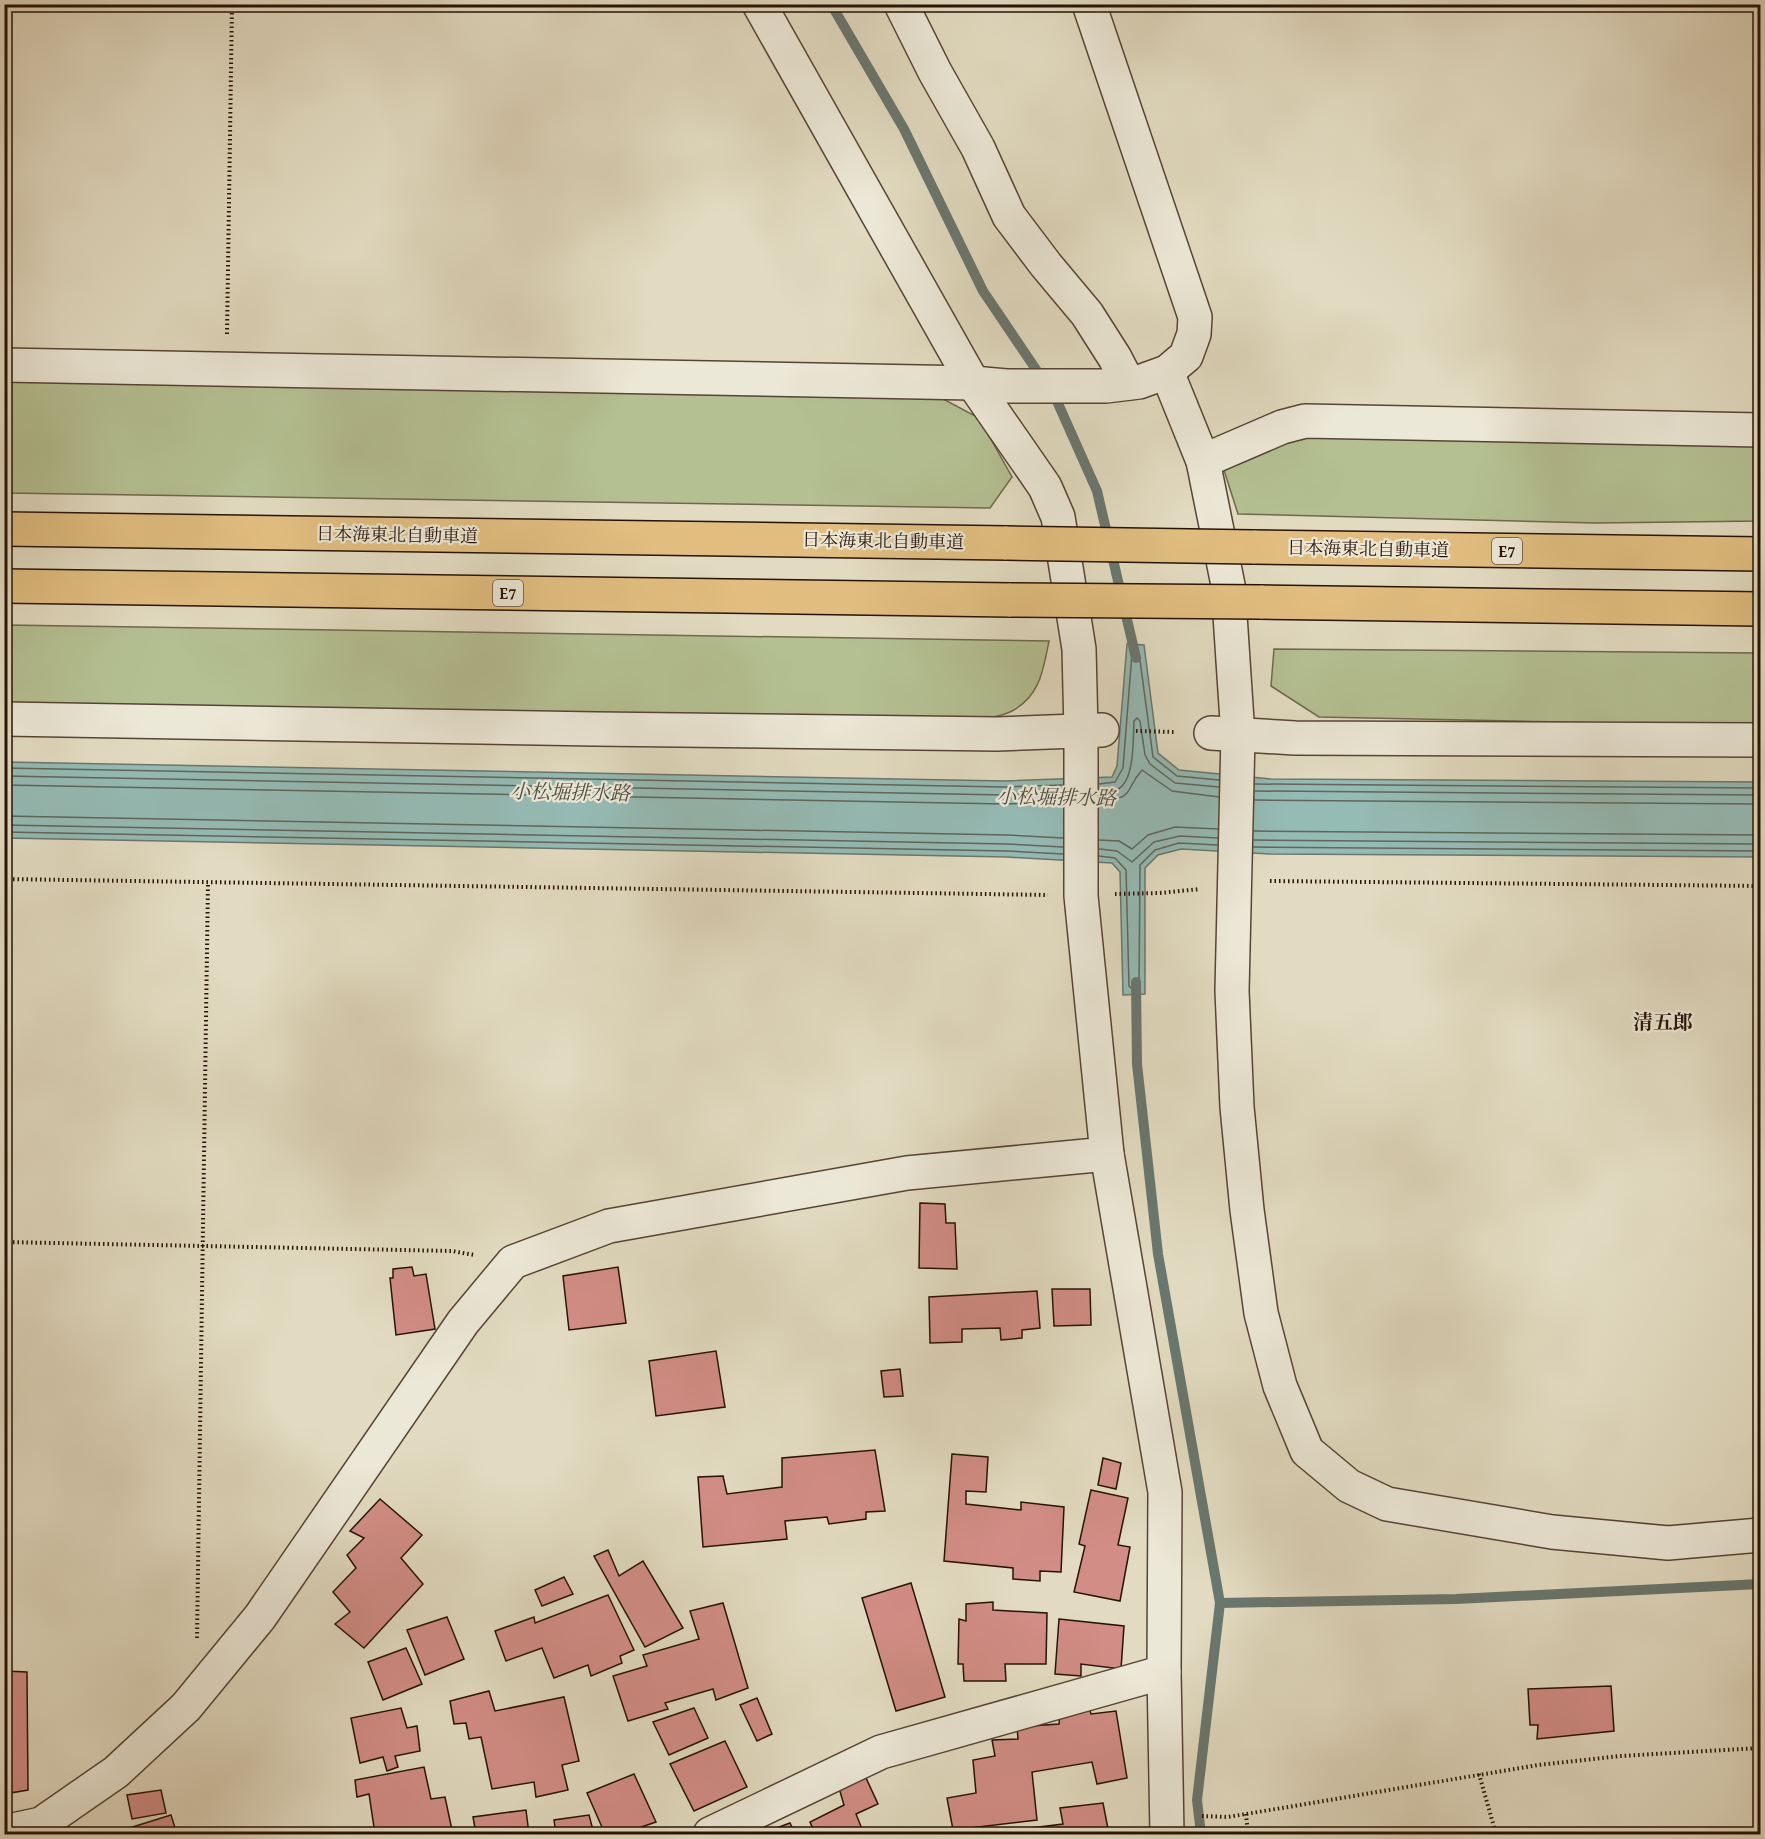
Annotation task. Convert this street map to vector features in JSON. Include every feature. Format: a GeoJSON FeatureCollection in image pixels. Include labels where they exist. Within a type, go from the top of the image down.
{"type":"FeatureCollection","features":[{"type":"Feature","properties":{"kind":"highway","name":"日本海東北自動車道"},"geometry":{"type":"LineString","coordinates":[[4,530],[1761,554]]}},
{"type":"Feature","properties":{"kind":"highway","name":"E7"},"geometry":{"type":"LineString","coordinates":[[4,586],[1761,609]]}},
{"type":"Feature","properties":{"kind":"street"},"geometry":{"type":"LineString","coordinates":[[759,4],[973,382],[1045,487],[1058,517],[1079,649],[1088,740],[1091,887],[1107,1154],[1165,1492],[1164,1672],[1167,1834]]}},
{"type":"Feature","properties":{"kind":"street"},"geometry":{"type":"LineString","coordinates":[[901,4],[935,72],[978,148],[1009,216],[1087,314],[1115,358],[1117,385]]}},
{"type":"Feature","properties":{"kind":"street"},"geometry":{"type":"LineString","coordinates":[[4,365],[973,382],[1006,386],[1117,385],[1139,382],[1167,372],[1186,356],[1194,333],[1195,317],[1089,4]]}},
{"type":"Feature","properties":{"kind":"street"},"geometry":{"type":"LineString","coordinates":[[1167,372],[1203,461],[1228,585],[1229,742],[1234,877],[1232,991],[1237,1107],[1247,1210],[1261,1313],[1280,1386],[1307,1451],[1349,1486],[1387,1504],[1552,1532],[1668,1543],[1761,1535]]}},
{"type":"Feature","properties":{"kind":"street"},"geometry":{"type":"LineString","coordinates":[[1203,461],[1282,428],[1305,422],[1761,430]]}},
{"type":"Feature","properties":{"kind":"street"},"geometry":{"type":"LineString","coordinates":[[4,719],[997,734],[1088,740]]}},
{"type":"Feature","properties":{"kind":"street"},"geometry":{"type":"LineString","coordinates":[[1229,742],[1761,740]]}},
{"type":"Feature","properties":{"kind":"street"},"geometry":{"type":"LineString","coordinates":[[4,1832],[41,1824],[116,1772],[186,1707],[260,1617],[463,1322],[513,1262],[620,1224],[907,1173],[1107,1154]]}},
{"type":"Feature","properties":{"kind":"street"},"geometry":{"type":"LineString","coordinates":[[710,1834],[881,1752],[1164,1672]]}},
{"type":"Feature","properties":{"kind":"path"},"geometry":{"type":"LineString","coordinates":[[227,369],[232,4]]}},
{"type":"Feature","properties":{"kind":"path"},"geometry":{"type":"LineString","coordinates":[[1088,740],[1229,742]]}},
{"type":"Feature","properties":{"kind":"path"},"geometry":{"type":"LineString","coordinates":[[1234,877],[1270,881],[1761,886]]}},
{"type":"Feature","properties":{"kind":"path"},"geometry":{"type":"LineString","coordinates":[[4,879],[1091,887],[1160,893]]}},
{"type":"Feature","properties":{"kind":"path"},"geometry":{"type":"LineString","coordinates":[[208,882],[197,1648],[215,1671]]}},
{"type":"Feature","properties":{"kind":"path"},"geometry":{"type":"LineString","coordinates":[[4,1242],[452,1251],[513,1262]]}},
{"type":"Feature","properties":{"kind":"path"},"geometry":{"type":"LineString","coordinates":[[1228,1817],[1538,1765],[1620,1756],[1761,1748]]}},
{"type":"Feature","properties":{"kind":"path"},"geometry":{"type":"LineString","coordinates":[[1479,1774],[1496,1834]]}},
{"type":"Feature","properties":{"kind":"path"},"geometry":{"type":"LineString","coordinates":[[1246,1814],[1248,1834]]}},
{"type":"Feature","properties":{"kind":"green space"},"geometry":{"type":"Polygon","coordinates":[[[5,379],[932,393],[979,418],[1012,477],[990,508],[5,493],[5,379]]]}},
{"type":"Feature","properties":{"kind":"green space"},"geometry":{"type":"Polygon","coordinates":[[[1289,427],[1760,428],[1760,521],[1595,523],[1238,514],[1223,467],[1289,427]]]}},
{"type":"Feature","properties":{"kind":"green space"},"geometry":{"type":"Polygon","coordinates":[[[5,625],[1049,641],[1042,673],[1028,699],[1006,714],[974,721],[5,705],[5,625]]]}},
{"type":"Feature","properties":{"kind":"green space"},"geometry":{"type":"Polygon","coordinates":[[[1274,649],[1760,653],[1760,726],[1319,717],[1271,686],[1274,649]]]}},
{"type":"Feature","properties":{"kind":"water","name":"小松堀排水路"},"geometry":{"type":"Polygon","coordinates":[[[1127,644],[1144,645],[1158,753],[1179,770],[1271,779],[1760,782],[1760,857],[1270,854],[1181,849],[1158,855],[1145,868],[1145,994],[1123,995],[1120,872],[1112,863],[1007,857],[5,838],[5,762],[1005,781],[1112,777],[1117,766],[1127,644]]]}},
{"type":"Feature","properties":{"kind":"building"},"geometry":{"type":"Polygon","coordinates":[[[920,1203],[945,1204],[946,1223],[955,1223],[957,1269],[919,1268],[920,1203]]]}},
{"type":"Feature","properties":{"kind":"building"},"geometry":{"type":"Polygon","coordinates":[[[412,1267],[414,1276],[426,1274],[435,1329],[396,1335],[390,1278],[393,1278],[393,1269],[412,1267]]]}},
{"type":"Feature","properties":{"kind":"building"},"geometry":{"type":"Polygon","coordinates":[[[618,1267],[626,1323],[569,1330],[563,1276],[618,1267]]]}},
{"type":"Feature","properties":{"kind":"building"},"geometry":{"type":"Polygon","coordinates":[[[1052,1289],[1090,1289],[1091,1325],[1054,1326],[1052,1289]]]}},
{"type":"Feature","properties":{"kind":"building"},"geometry":{"type":"Polygon","coordinates":[[[1037,1291],[1040,1328],[1022,1330],[1022,1338],[1001,1340],[1000,1328],[962,1329],[962,1342],[930,1343],[929,1297],[1037,1291]]]}},
{"type":"Feature","properties":{"kind":"building"},"geometry":{"type":"Polygon","coordinates":[[[716,1351],[725,1407],[656,1416],[649,1361],[716,1351]]]}},
{"type":"Feature","properties":{"kind":"building"},"geometry":{"type":"Polygon","coordinates":[[[900,1369],[903,1396],[884,1397],[881,1371],[900,1369]]]}},
{"type":"Feature","properties":{"kind":"building"},"geometry":{"type":"Polygon","coordinates":[[[875,1450],[885,1511],[866,1512],[866,1519],[829,1524],[827,1517],[785,1521],[787,1539],[703,1547],[698,1477],[723,1476],[727,1494],[782,1487],[782,1458],[875,1450]]]}},
{"type":"Feature","properties":{"kind":"building"},"geometry":{"type":"Polygon","coordinates":[[[952,1454],[988,1457],[986,1492],[966,1491],[966,1504],[1021,1510],[1021,1502],[1064,1507],[1061,1572],[1040,1571],[1040,1581],[1013,1579],[1013,1568],[944,1561],[952,1454]]]}},
{"type":"Feature","properties":{"kind":"building"},"geometry":{"type":"Polygon","coordinates":[[[1103,1458],[1121,1463],[1116,1489],[1098,1485],[1103,1458]]]}},
{"type":"Feature","properties":{"kind":"building"},"geometry":{"type":"Polygon","coordinates":[[[1091,1490],[1128,1498],[1118,1545],[1130,1547],[1120,1601],[1074,1592],[1085,1546],[1079,1544],[1091,1490]]]}},
{"type":"Feature","properties":{"kind":"building"},"geometry":{"type":"Polygon","coordinates":[[[380,1499],[422,1535],[401,1558],[423,1584],[364,1648],[335,1624],[350,1612],[333,1592],[356,1568],[347,1555],[364,1538],[350,1531],[380,1499]]]}},
{"type":"Feature","properties":{"kind":"building"},"geometry":{"type":"Polygon","coordinates":[[[608,1550],[619,1576],[643,1561],[683,1628],[645,1647],[594,1556],[608,1550]]]}},
{"type":"Feature","properties":{"kind":"building"},"geometry":{"type":"Polygon","coordinates":[[[564,1577],[573,1594],[542,1606],[535,1590],[564,1577]]]}},
{"type":"Feature","properties":{"kind":"building"},"geometry":{"type":"Polygon","coordinates":[[[911,1583],[945,1697],[896,1711],[862,1598],[911,1583]]]}},
{"type":"Feature","properties":{"kind":"building"},"geometry":{"type":"Polygon","coordinates":[[[608,1595],[634,1650],[620,1656],[622,1663],[591,1676],[588,1665],[554,1678],[542,1648],[506,1661],[495,1631],[534,1617],[535,1623],[608,1595]]]}},
{"type":"Feature","properties":{"kind":"building"},"geometry":{"type":"Polygon","coordinates":[[[993,1602],[993,1610],[1047,1613],[1046,1664],[1005,1664],[1006,1681],[964,1681],[963,1664],[958,1664],[959,1619],[966,1621],[966,1604],[993,1602]]]}},
{"type":"Feature","properties":{"kind":"building"},"geometry":{"type":"Polygon","coordinates":[[[723,1603],[748,1688],[716,1700],[713,1689],[665,1703],[668,1709],[628,1721],[613,1676],[647,1666],[643,1655],[699,1639],[690,1611],[723,1603]]]}},
{"type":"Feature","properties":{"kind":"building"},"geometry":{"type":"Polygon","coordinates":[[[447,1617],[464,1659],[425,1675],[407,1630],[447,1617]]]}},
{"type":"Feature","properties":{"kind":"building"},"geometry":{"type":"Polygon","coordinates":[[[1059,1619],[1124,1626],[1121,1669],[1081,1664],[1081,1676],[1055,1674],[1059,1619]]]}},
{"type":"Feature","properties":{"kind":"building"},"geometry":{"type":"Polygon","coordinates":[[[406,1648],[422,1684],[383,1700],[368,1662],[406,1648]]]}},
{"type":"Feature","properties":{"kind":"building"},"geometry":{"type":"Polygon","coordinates":[[[4,1671],[27,1672],[28,1790],[4,1794],[4,1671]]]}},
{"type":"Feature","properties":{"kind":"building"},"geometry":{"type":"Polygon","coordinates":[[[1611,1686],[1614,1731],[1537,1739],[1538,1725],[1530,1725],[1528,1689],[1611,1686]]]}},
{"type":"Feature","properties":{"kind":"building"},"geometry":{"type":"Polygon","coordinates":[[[489,1691],[495,1711],[564,1697],[579,1761],[562,1765],[568,1790],[536,1797],[534,1782],[492,1789],[481,1737],[469,1739],[466,1723],[454,1724],[450,1701],[489,1691]]]}},
{"type":"Feature","properties":{"kind":"building"},"geometry":{"type":"Polygon","coordinates":[[[757,1698],[772,1734],[757,1741],[740,1705],[757,1698]]]}},
{"type":"Feature","properties":{"kind":"building"},"geometry":{"type":"Polygon","coordinates":[[[1089,1707],[1091,1714],[1116,1711],[1127,1778],[1097,1784],[1092,1762],[1032,1772],[1037,1820],[953,1830],[947,1798],[976,1793],[973,1760],[995,1756],[992,1740],[1018,1739],[1017,1727],[1059,1724],[1060,1712],[1089,1707]]]}},
{"type":"Feature","properties":{"kind":"building"},"geometry":{"type":"Polygon","coordinates":[[[401,1708],[407,1728],[417,1726],[420,1751],[395,1756],[398,1767],[387,1771],[383,1757],[360,1763],[351,1718],[401,1708]]]}},
{"type":"Feature","properties":{"kind":"building"},"geometry":{"type":"Polygon","coordinates":[[[694,1708],[708,1738],[669,1755],[653,1722],[694,1708]]]}},
{"type":"Feature","properties":{"kind":"building"},"geometry":{"type":"Polygon","coordinates":[[[725,1741],[747,1787],[694,1811],[670,1764],[725,1741]]]}},
{"type":"Feature","properties":{"kind":"building"},"geometry":{"type":"Polygon","coordinates":[[[424,1767],[431,1799],[445,1797],[452,1830],[430,1834],[375,1834],[369,1794],[357,1797],[355,1780],[424,1767]]]}},
{"type":"Feature","properties":{"kind":"building"},"geometry":{"type":"Polygon","coordinates":[[[634,1774],[656,1822],[621,1834],[605,1834],[587,1793],[634,1774]]]}},
{"type":"Feature","properties":{"kind":"building"},"geometry":{"type":"Polygon","coordinates":[[[866,1778],[878,1804],[856,1814],[864,1834],[804,1834],[813,1829],[810,1822],[844,1805],[839,1788],[866,1778]]]}},
{"type":"Feature","properties":{"kind":"building"},"geometry":{"type":"Polygon","coordinates":[[[161,1790],[166,1813],[132,1819],[127,1795],[161,1790]]]}},
{"type":"Feature","properties":{"kind":"building"},"geometry":{"type":"Polygon","coordinates":[[[1103,1803],[1109,1834],[1015,1834],[1014,1830],[1063,1824],[1060,1808],[1103,1803]]]}},
{"type":"Feature","properties":{"kind":"building"},"geometry":{"type":"Polygon","coordinates":[[[526,1810],[529,1834],[476,1834],[473,1817],[526,1810]]]}},
{"type":"Feature","properties":{"kind":"building"},"geometry":{"type":"Polygon","coordinates":[[[171,1815],[177,1834],[125,1834],[123,1830],[171,1815]]]}},
{"type":"Feature","properties":{"kind":"building"},"geometry":{"type":"Polygon","coordinates":[[[589,1815],[594,1834],[556,1834],[554,1820],[589,1815]]]}},
{"type":"Feature","properties":{"kind":"building"},"geometry":{"type":"Polygon","coordinates":[[[790,1823],[795,1834],[760,1834],[790,1823]]]}},
{"type":"Feature","properties":{"kind":"waterway"},"geometry":{"type":"LineString","coordinates":[[831,4],[904,129],[983,291],[1056,399],[1097,491],[1136,658]]}},
{"type":"Feature","properties":{"kind":"waterway"},"geometry":{"type":"LineString","coordinates":[[1136,982],[1137,1064],[1158,1254],[1220,1603],[1197,1800],[1201,1834]]}},
{"type":"Feature","properties":{"kind":"waterway"},"geometry":{"type":"LineString","coordinates":[[1220,1603],[1456,1599],[1760,1584]]}},
{"type":"Feature","properties":{"kind":"district","name":"清五郎"},"geometry":{"type":"Point","coordinates":[1663,1022]}}]}
